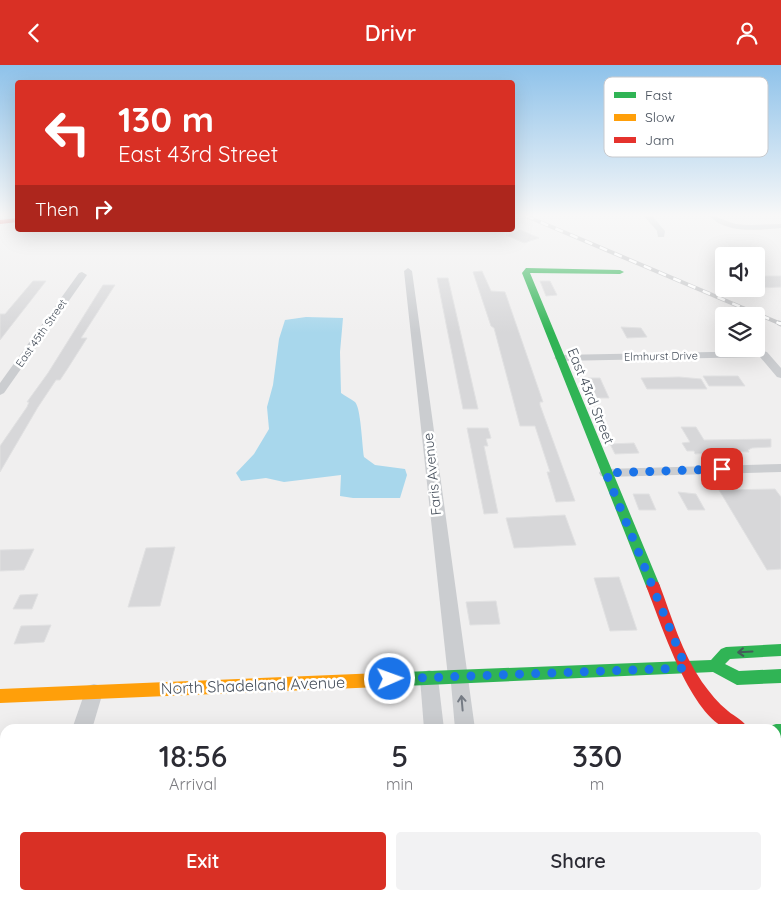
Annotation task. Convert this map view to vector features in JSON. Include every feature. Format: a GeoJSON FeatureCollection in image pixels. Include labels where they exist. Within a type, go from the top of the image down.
{"type":"FeatureCollection","features":[{"type":"Feature","properties":{"kind":"main road","name":"East 43rd Street"},"geometry":{"type":"LineString","coordinates":[[620,273],[529,269],[526,273],[686,668],[707,705],[732,724]]}},
{"type":"Feature","properties":{"kind":"main road"},"geometry":{"type":"LineString","coordinates":[[715,667],[726,653],[781,650]]}},
{"type":"Feature","properties":{"kind":"main road","name":"North Shadeland Avenue"},"geometry":{"type":"LineString","coordinates":[[0,696],[715,667],[737,678],[781,676]]}},
{"type":"Feature","properties":{"kind":"street","name":"Faris Avenue"},"geometry":{"type":"LineString","coordinates":[[408,271],[464,724]]}},
{"type":"Feature","properties":{"kind":"street","name":"East 45th Street"},"geometry":{"type":"LineString","coordinates":[[0,391],[82,275]]}},
{"type":"Feature","properties":{"kind":"street","name":"Elmhurst Drive"},"geometry":{"type":"LineString","coordinates":[[559,358],[763,354],[781,375]]}},
{"type":"Feature","properties":{"kind":"street"},"geometry":{"type":"LineString","coordinates":[[606,473],[781,468]]}},
{"type":"Feature","properties":{"kind":"street"},"geometry":{"type":"LineString","coordinates":[[429,678],[434,724]]}},
{"type":"Feature","properties":{"kind":"street"},"geometry":{"type":"LineString","coordinates":[[84,724],[94,692]]}},
{"type":"Feature","properties":{"kind":"water"},"geometry":{"type":"Polygon","coordinates":[[[306,317],[343,318],[340,352],[341,393],[355,402],[357,406],[364,457],[375,465],[405,469],[407,475],[400,498],[353,498],[340,496],[341,475],[284,482],[266,478],[241,481],[236,473],[254,454],[269,429],[267,407],[273,385],[279,339],[285,320],[306,317]]]}},
{"type":"Feature","properties":{"kind":"building"},"geometry":{"type":"Polygon","coordinates":[[[482,271],[491,291],[505,292],[543,402],[540,402],[540,405],[575,501],[556,502],[547,472],[550,472],[535,426],[520,426],[494,328],[491,326],[473,272],[482,271]]]}},
{"type":"Feature","properties":{"kind":"building"},"geometry":{"type":"Polygon","coordinates":[[[765,276],[781,276],[781,287],[765,288],[765,276]]]}},
{"type":"Feature","properties":{"kind":"building"},"geometry":{"type":"Polygon","coordinates":[[[437,278],[448,278],[478,409],[463,409],[437,278]]]}},
{"type":"Feature","properties":{"kind":"building"},"geometry":{"type":"Polygon","coordinates":[[[33,281],[46,281],[0,340],[0,314],[5,314],[33,281]]]}},
{"type":"Feature","properties":{"kind":"building"},"geometry":{"type":"Polygon","coordinates":[[[540,281],[550,281],[557,295],[546,296],[540,281]]]}},
{"type":"Feature","properties":{"kind":"building"},"geometry":{"type":"Polygon","coordinates":[[[103,285],[115,285],[81,338],[87,338],[60,380],[56,380],[38,407],[0,472],[0,446],[27,407],[29,402],[27,402],[48,373],[103,285]]]}},
{"type":"Feature","properties":{"kind":"building"},"geometry":{"type":"Polygon","coordinates":[[[621,327],[641,328],[647,337],[627,338],[621,327]]]}},
{"type":"Feature","properties":{"kind":"building"},"geometry":{"type":"Polygon","coordinates":[[[703,376],[738,376],[745,386],[709,386],[703,376]]]}},
{"type":"Feature","properties":{"kind":"building"},"geometry":{"type":"Polygon","coordinates":[[[679,377],[701,379],[707,389],[647,389],[641,378],[679,377]]]}},
{"type":"Feature","properties":{"kind":"building"},"geometry":{"type":"Polygon","coordinates":[[[588,378],[600,378],[609,398],[597,398],[588,378]]]}},
{"type":"Feature","properties":{"kind":"building"},"geometry":{"type":"Polygon","coordinates":[[[681,427],[696,427],[704,440],[771,439],[771,447],[752,448],[748,450],[749,452],[708,451],[709,453],[695,454],[694,451],[687,451],[682,443],[690,442],[681,427]]]}},
{"type":"Feature","properties":{"kind":"building"},"geometry":{"type":"Polygon","coordinates":[[[467,428],[488,428],[491,438],[486,439],[488,446],[484,446],[498,513],[484,514],[467,428]]]}},
{"type":"Feature","properties":{"kind":"building"},"geometry":{"type":"Polygon","coordinates":[[[634,443],[639,453],[615,454],[610,444],[634,443]]]}},
{"type":"Feature","properties":{"kind":"building"},"geometry":{"type":"Polygon","coordinates":[[[775,489],[781,497],[781,569],[767,570],[719,490],[775,489]]]}},
{"type":"Feature","properties":{"kind":"building"},"geometry":{"type":"Polygon","coordinates":[[[678,492],[696,494],[705,510],[688,510],[678,492]]]}},
{"type":"Feature","properties":{"kind":"building"},"geometry":{"type":"Polygon","coordinates":[[[633,494],[649,494],[656,510],[639,510],[633,494]]]}},
{"type":"Feature","properties":{"kind":"building"},"geometry":{"type":"Polygon","coordinates":[[[565,515],[576,545],[514,548],[506,518],[565,515]]]}},
{"type":"Feature","properties":{"kind":"building"},"geometry":{"type":"Polygon","coordinates":[[[175,547],[160,606],[128,607],[146,548],[175,547]]]}},
{"type":"Feature","properties":{"kind":"building"},"geometry":{"type":"Polygon","coordinates":[[[34,549],[24,570],[0,571],[0,550],[34,549]]]}},
{"type":"Feature","properties":{"kind":"building"},"geometry":{"type":"Polygon","coordinates":[[[619,577],[637,630],[610,631],[594,578],[619,577]]]}},
{"type":"Feature","properties":{"kind":"building"},"geometry":{"type":"Polygon","coordinates":[[[38,594],[32,609],[13,609],[20,595],[38,594]]]}},
{"type":"Feature","properties":{"kind":"building"},"geometry":{"type":"Polygon","coordinates":[[[496,601],[500,624],[470,625],[466,602],[496,601]]]}},
{"type":"Feature","properties":{"kind":"building"},"geometry":{"type":"Polygon","coordinates":[[[51,625],[44,642],[14,644],[21,626],[51,625]]]}},
{"type":"Feature","properties":{"kind":"railway"},"geometry":{"type":"LineString","coordinates":[[618,255],[781,324],[779,323]]}},
{"type":"Feature","properties":{"kind":"traffic: fast"},"geometry":{"type":"LineString","coordinates":[[620,272],[529,270],[526,273],[653,586]]}},
{"type":"Feature","properties":{"kind":"traffic: fast"},"geometry":{"type":"LineString","coordinates":[[715,666],[726,653],[781,650]]}},
{"type":"Feature","properties":{"kind":"traffic: fast"},"geometry":{"type":"LineString","coordinates":[[404,679],[715,666],[737,678],[781,676]]}},
{"type":"Feature","properties":{"kind":"traffic: slow"},"geometry":{"type":"LineString","coordinates":[[0,696],[404,679]]}},
{"type":"Feature","properties":{"kind":"traffic: jam"},"geometry":{"type":"LineString","coordinates":[[653,586],[685,666],[708,702],[722,717],[732,724]]}},
{"type":"Feature","properties":{"kind":"route"},"geometry":{"type":"LineString","coordinates":[[390,679],[686,668],[606,473],[722,469]]}}]}
